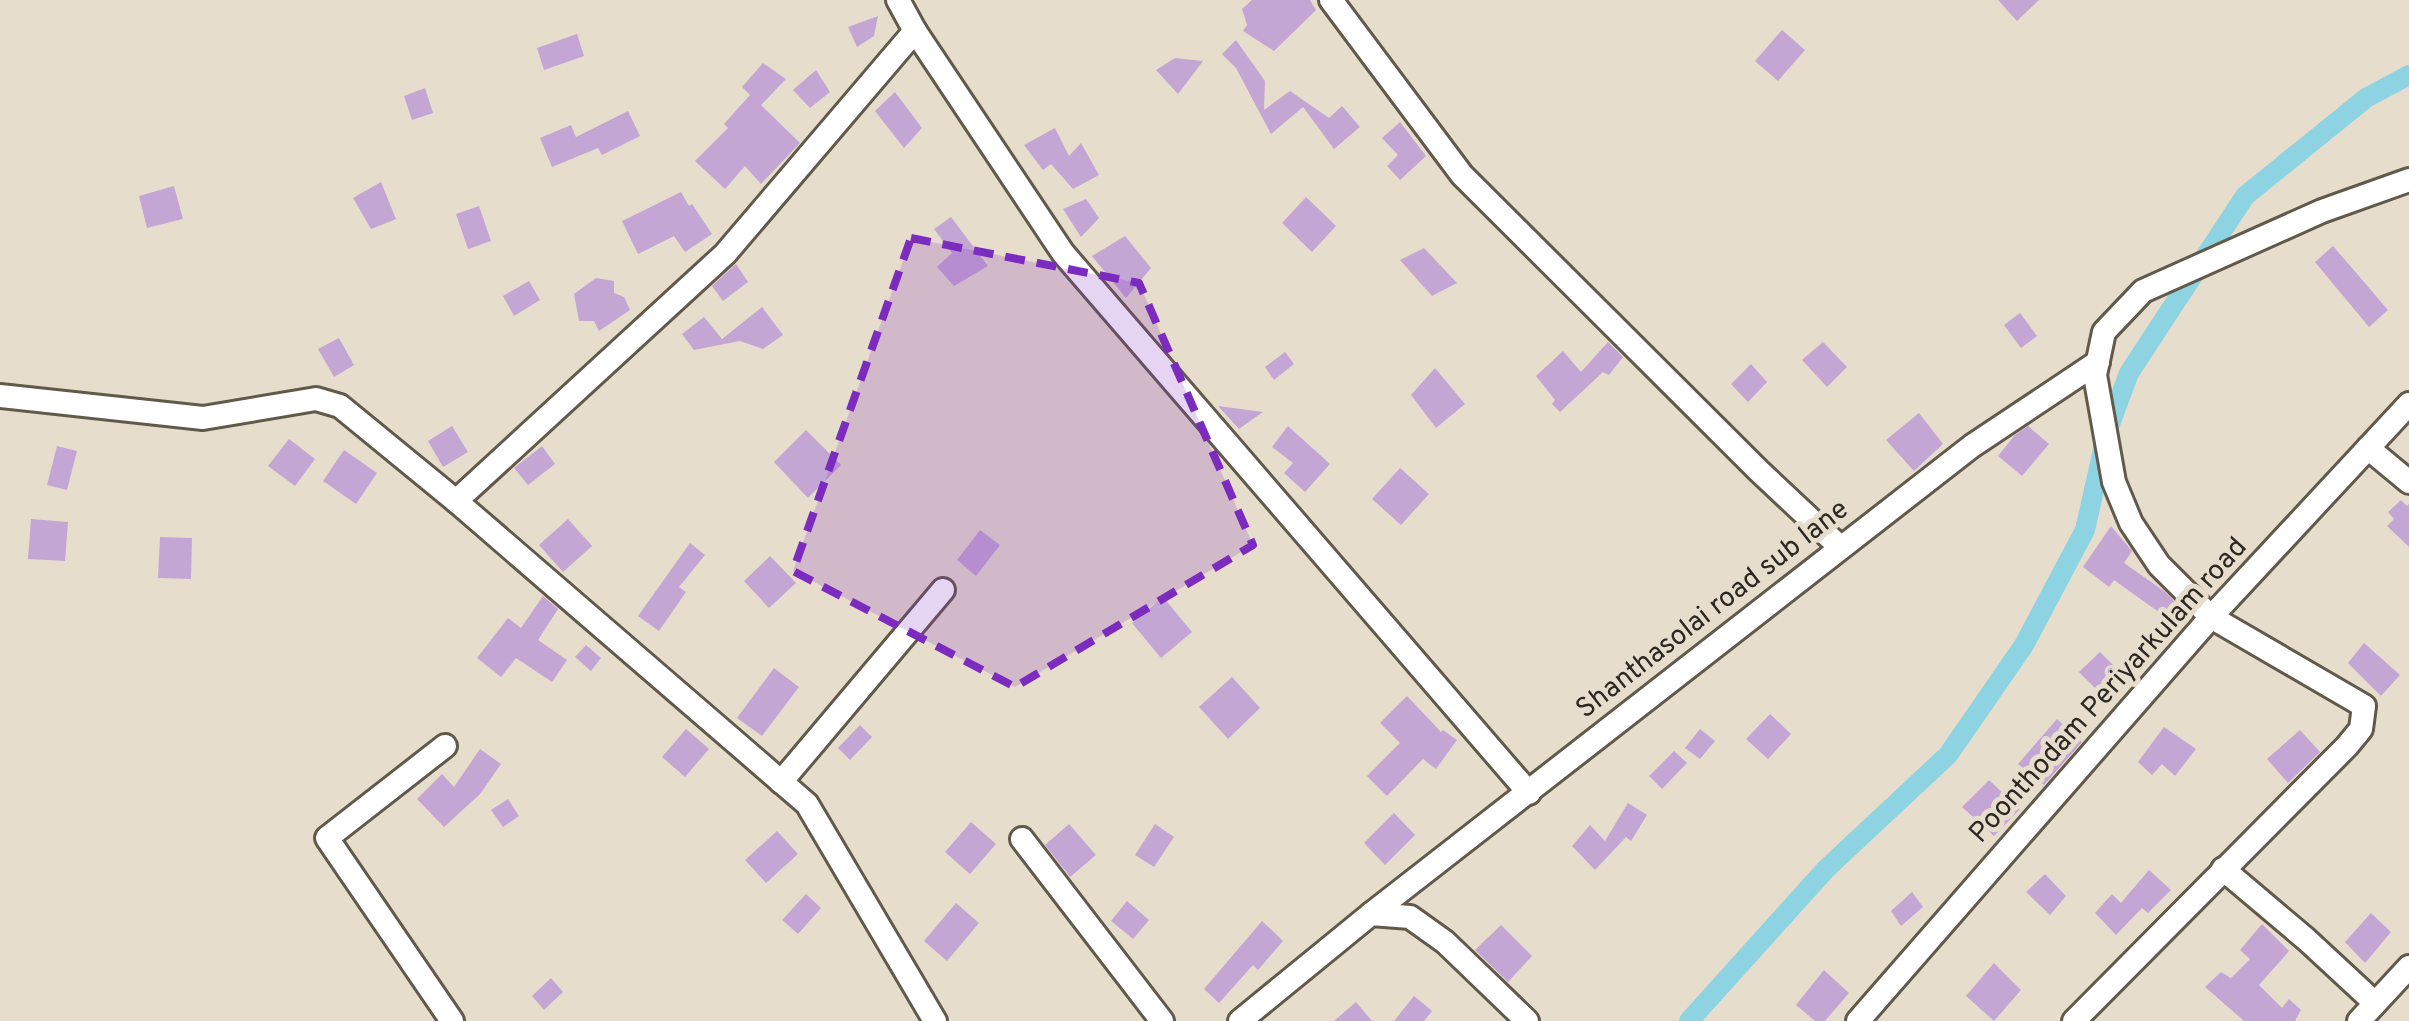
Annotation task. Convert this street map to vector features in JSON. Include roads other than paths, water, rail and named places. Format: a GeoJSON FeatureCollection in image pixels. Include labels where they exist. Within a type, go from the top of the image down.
{"type":"FeatureCollection","features":[{"type":"Feature","properties":{"kind":"street"},"geometry":{"type":"LineString","coordinates":[[898,0],[1063,253],[1529,793]]}},
{"type":"Feature","properties":{"kind":"street"},"geometry":{"type":"LineString","coordinates":[[1331,0],[1462,175],[1840,547]]}},
{"type":"Feature","properties":{"kind":"street"},"geometry":{"type":"LineString","coordinates":[[456,500],[726,254],[916,31]]}},
{"type":"Feature","properties":{"kind":"street"},"geometry":{"type":"LineString","coordinates":[[2074,1021],[2347,746],[2361,729],[2364,706],[2212,617],[2159,565],[2131,523],[2114,482],[2096,375],[2104,332],[2144,291],[2322,211],[2409,180]]}},
{"type":"Feature","properties":{"kind":"street","name":"Shanthasolai road sub lane"},"geometry":{"type":"LineString","coordinates":[[1240,1021],[1840,547],[1972,446],[2098,362]]}},
{"type":"Feature","properties":{"kind":"street"},"geometry":{"type":"LineString","coordinates":[[0,396],[203,418],[316,399],[340,406],[456,500],[807,804],[935,1021]]}},
{"type":"Feature","properties":{"kind":"street","name":"Poonthodam Periyarkulam road"},"geometry":{"type":"LineString","coordinates":[[1860,1020],[2212,617],[2409,404]]}},
{"type":"Feature","properties":{"kind":"street"},"geometry":{"type":"LineString","coordinates":[[2368,448],[2409,482]]}},
{"type":"Feature","properties":{"kind":"street"},"geometry":{"type":"LineString","coordinates":[[781,782],[943,590]]}},
{"type":"Feature","properties":{"kind":"street"},"geometry":{"type":"LineString","coordinates":[[445,746],[327,838],[452,1021]]}},
{"type":"Feature","properties":{"kind":"street"},"geometry":{"type":"LineString","coordinates":[[1022,839],[1162,1021]]}},
{"type":"Feature","properties":{"kind":"street"},"geometry":{"type":"LineString","coordinates":[[2223,870],[2308,940],[2375,1003]]}},
{"type":"Feature","properties":{"kind":"street"},"geometry":{"type":"LineString","coordinates":[[1371,914],[1410,917],[1422,925],[1446,942],[1527,1021]]}},
{"type":"Feature","properties":{"kind":"street"},"geometry":{"type":"LineString","coordinates":[[2359,1021],[2409,966]]}},
{"type":"Feature","properties":{"kind":"waterway"},"geometry":{"type":"LineString","coordinates":[[1689,1021],[1826,869],[1948,755],[2024,645],[2085,530],[2107,432],[2129,373],[2245,196],[2366,98],[2409,75]]}}]}
